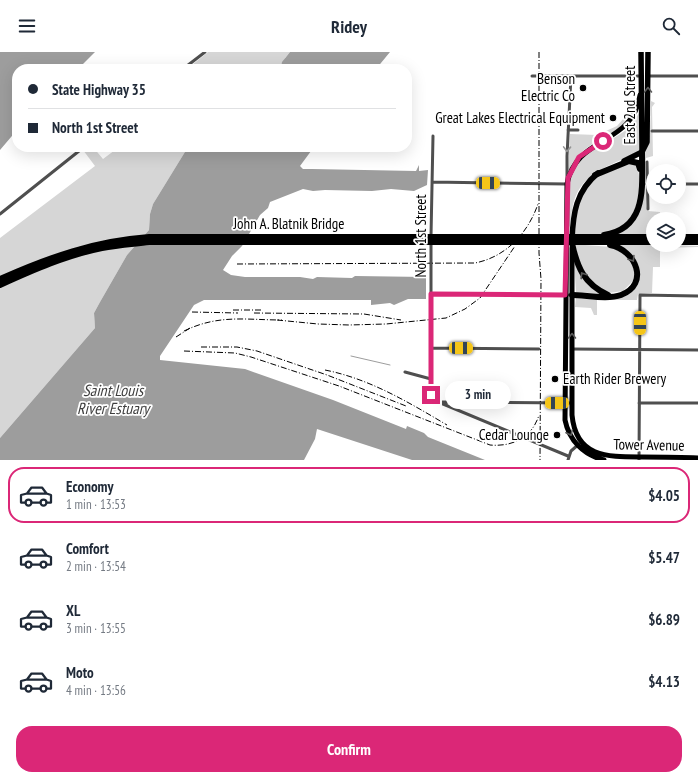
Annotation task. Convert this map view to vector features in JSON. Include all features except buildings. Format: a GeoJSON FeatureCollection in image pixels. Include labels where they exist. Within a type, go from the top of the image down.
{"type":"FeatureCollection","features":[{"type":"Feature","properties":{"kind":"highway","name":"East 2nd Street"},"geometry":{"type":"LineString","coordinates":[[641,52],[644,77]]}},
{"type":"Feature","properties":{"kind":"highway","name":"East 2nd Street"},"geometry":{"type":"LineString","coordinates":[[642,152],[644,77],[648,52]]}},
{"type":"Feature","properties":{"kind":"highway"},"geometry":{"type":"LineString","coordinates":[[584,240],[610,234],[623,229],[636,214],[641,194],[642,152],[602,170],[595,175],[579,195],[573,212],[572,243],[581,274],[590,285],[609,296]]}},
{"type":"Feature","properties":{"kind":"highway"},"geometry":{"type":"LineString","coordinates":[[595,175],[626,162],[635,161],[640,168],[641,194]]}},
{"type":"Feature","properties":{"kind":"highway","name":"John A. Blatnik Bridge"},"geometry":{"type":"LineString","coordinates":[[0,279],[47,259],[76,249],[124,239],[149,237],[584,240]]}},
{"type":"Feature","properties":{"kind":"highway"},"geometry":{"type":"LineString","coordinates":[[584,240],[646,237]]}},
{"type":"Feature","properties":{"kind":"highway"},"geometry":{"type":"LineString","coordinates":[[686,237],[698,238]]}},
{"type":"Feature","properties":{"kind":"highway"},"geometry":{"type":"LineString","coordinates":[[584,240],[646,242]]}},
{"type":"Feature","properties":{"kind":"highway"},"geometry":{"type":"LineString","coordinates":[[569,295],[609,296],[622,294],[632,287],[636,277],[634,261],[628,253],[619,247],[584,240]]}},
{"type":"Feature","properties":{"kind":"highway","name":"John A. Blatnik Bridge"},"geometry":{"type":"LineString","coordinates":[[0,285],[39,268],[85,252],[149,242],[584,240]]}},
{"type":"Feature","properties":{"kind":"highway"},"geometry":{"type":"LineString","coordinates":[[686,242],[698,242]]}},
{"type":"Feature","properties":{"kind":"main road"},"geometry":{"type":"LineString","coordinates":[[579,443],[573,423],[572,403],[572,349],[569,295],[567,184],[572,168],[579,157],[618,132],[632,119],[638,107],[644,77]]}},
{"type":"Feature","properties":{"kind":"main road"},"geometry":{"type":"LineString","coordinates":[[572,243],[564,349],[565,403],[566,426],[579,443]]}},
{"type":"Feature","properties":{"kind":"main road","name":"Tower Avenue"},"geometry":{"type":"LineString","coordinates":[[579,443],[603,456],[639,459],[698,458]]}},
{"type":"Feature","properties":{"kind":"main road","name":"Tower Avenue"},"geometry":{"type":"LineString","coordinates":[[579,443],[588,454],[604,460]]}},
{"type":"Feature","properties":{"kind":"street"},"geometry":{"type":"LineString","coordinates":[[189,64],[205,52]]}},
{"type":"Feature","properties":{"kind":"street"},"geometry":{"type":"LineString","coordinates":[[532,76],[698,76]]}},
{"type":"Feature","properties":{"kind":"street"},"geometry":{"type":"LineString","coordinates":[[432,182],[567,184],[571,76]]}},
{"type":"Feature","properties":{"kind":"street"},"geometry":{"type":"LineString","coordinates":[[568,130],[578,130]]}},
{"type":"Feature","properties":{"kind":"street"},"geometry":{"type":"LineString","coordinates":[[652,131],[698,131]]}},
{"type":"Feature","properties":{"kind":"street","name":"North 1st Street"},"geometry":{"type":"LineString","coordinates":[[433,136],[431,399],[439,402]]}},
{"type":"Feature","properties":{"kind":"street"},"geometry":{"type":"LineString","coordinates":[[0,214],[78,152]]}},
{"type":"Feature","properties":{"kind":"street"},"geometry":{"type":"LineString","coordinates":[[686,184],[698,184]]}},
{"type":"Feature","properties":{"kind":"street"},"geometry":{"type":"LineString","coordinates":[[648,204],[648,209]]}},
{"type":"Feature","properties":{"kind":"street"},"geometry":{"type":"LineString","coordinates":[[431,294],[569,295]]}},
{"type":"Feature","properties":{"kind":"street"},"geometry":{"type":"LineString","coordinates":[[639,459],[640,295],[698,296]]}},
{"type":"Feature","properties":{"kind":"street"},"geometry":{"type":"LineString","coordinates":[[431,348],[539,349]]}},
{"type":"Feature","properties":{"kind":"street"},"geometry":{"type":"LineString","coordinates":[[564,349],[698,350]]}},
{"type":"Feature","properties":{"kind":"street"},"geometry":{"type":"LineString","coordinates":[[405,372],[431,379]]}},
{"type":"Feature","properties":{"kind":"street"},"geometry":{"type":"LineString","coordinates":[[439,402],[572,403]]}},
{"type":"Feature","properties":{"kind":"street"},"geometry":{"type":"LineString","coordinates":[[439,402],[568,458],[579,443]]}},
{"type":"Feature","properties":{"kind":"street"},"geometry":{"type":"LineString","coordinates":[[639,403],[698,403]]}},
{"type":"Feature","properties":{"kind":"shaded area"},"geometry":{"type":"Polygon","coordinates":[[[208,52],[290,52],[285,58],[283,64],[193,64],[208,52]]]}},
{"type":"Feature","properties":{"kind":"shaded area"},"geometry":{"type":"Polygon","coordinates":[[[651,101],[655,103],[652,107],[653,156],[646,158],[645,163],[646,206],[648,211],[660,212],[646,212],[646,236],[607,237],[636,218],[642,153],[650,134],[651,101]]]}},
{"type":"Feature","properties":{"kind":"shaded area"},"geometry":{"type":"Polygon","coordinates":[[[638,102],[628,120],[622,126],[583,151],[568,171],[570,134],[597,135],[617,126],[638,102]]]}},
{"type":"Feature","properties":{"kind":"shaded area"},"geometry":{"type":"Polygon","coordinates":[[[639,113],[639,151],[602,169],[586,180],[575,198],[569,229],[569,187],[572,174],[576,166],[589,153],[621,134],[634,121],[639,113]]]}},
{"type":"Feature","properties":{"kind":"shaded area"},"geometry":{"type":"Polygon","coordinates":[[[84,152],[97,152],[103,159],[112,152],[185,152],[153,204],[150,214],[149,230],[127,255],[94,313],[95,328],[0,438],[0,238],[95,166],[84,152]]]}},
{"type":"Feature","properties":{"kind":"shaded area"},"geometry":{"type":"Polygon","coordinates":[[[635,163],[639,175],[639,195],[632,215],[623,225],[609,233],[585,235],[585,245],[612,247],[630,258],[635,274],[633,281],[623,291],[609,293],[592,283],[582,272],[577,254],[574,232],[577,209],[580,199],[586,189],[597,177],[613,169],[635,163]]]}},
{"type":"Feature","properties":{"kind":"shaded area"},"geometry":{"type":"Polygon","coordinates":[[[615,243],[646,244],[646,252],[660,252],[660,267],[653,267],[652,293],[638,294],[637,300],[597,300],[597,315],[594,315],[591,308],[575,307],[576,297],[628,293],[639,267],[630,252],[615,243]]]}},
{"type":"Feature","properties":{"kind":"shaded area"},"geometry":{"type":"Polygon","coordinates":[[[686,246],[698,246],[686,247],[686,246]]]}},
{"type":"Feature","properties":{"kind":"shaded area"},"geometry":{"type":"Polygon","coordinates":[[[574,260],[603,294],[576,292],[574,260]]]}},
{"type":"Feature","properties":{"kind":"water"},"geometry":{"type":"Polygon","coordinates":[[[0,52],[95,52],[83,64],[12,64],[12,136],[0,150],[0,52]]]}},
{"type":"Feature","properties":{"kind":"water"},"geometry":{"type":"Polygon","coordinates":[[[290,52],[390,52],[380,64],[282,64],[290,52]]]}},
{"type":"Feature","properties":{"kind":"water","name":"Saint Louis River Estuary"},"geometry":{"type":"Polygon","coordinates":[[[185,152],[310,152],[300,166],[303,169],[416,171],[419,165],[419,171],[428,170],[427,185],[414,191],[391,189],[372,191],[313,191],[303,189],[270,202],[268,208],[260,215],[242,246],[232,256],[223,270],[231,275],[245,277],[300,277],[313,279],[317,277],[352,278],[355,276],[426,277],[426,299],[408,299],[394,305],[390,303],[371,305],[371,300],[204,300],[194,305],[160,356],[160,360],[245,369],[333,400],[406,429],[407,426],[424,433],[428,437],[485,460],[412,460],[317,429],[315,439],[304,460],[0,460],[0,438],[95,328],[94,313],[127,255],[149,230],[150,214],[153,204],[185,152]]]}},
{"type":"Feature","properties":{"kind":"waterway"},"geometry":{"type":"LineString","coordinates":[[351,356],[390,365]]}},
{"type":"Feature","properties":{"kind":"railway"},"geometry":{"type":"LineString","coordinates":[[539,52],[539,253],[541,279],[540,460]]}},
{"type":"Feature","properties":{"kind":"railway"},"geometry":{"type":"LineString","coordinates":[[237,264],[475,263],[497,255],[514,242],[528,225],[538,204]]}},
{"type":"Feature","properties":{"kind":"railway"},"geometry":{"type":"LineString","coordinates":[[277,320],[349,325],[386,324],[446,318],[465,309],[480,298],[515,246]]}},
{"type":"Feature","properties":{"kind":"railway"},"geometry":{"type":"LineString","coordinates":[[233,310],[261,310]]}},
{"type":"Feature","properties":{"kind":"railway"},"geometry":{"type":"LineString","coordinates":[[192,312],[238,313]]}},
{"type":"Feature","properties":{"kind":"railway"},"geometry":{"type":"LineString","coordinates":[[254,313],[364,314],[401,320]]}},
{"type":"Feature","properties":{"kind":"railway"},"geometry":{"type":"LineString","coordinates":[[184,331],[209,322],[221,320],[282,320]]}},
{"type":"Feature","properties":{"kind":"railway"},"geometry":{"type":"LineString","coordinates":[[176,337],[190,328]]}},
{"type":"Feature","properties":{"kind":"railway"},"geometry":{"type":"LineString","coordinates":[[201,347],[237,347],[257,351],[327,375],[406,406]]}},
{"type":"Feature","properties":{"kind":"railway"},"geometry":{"type":"LineString","coordinates":[[184,351],[235,353],[251,357],[339,386],[490,445],[506,444],[520,439],[531,430],[539,415]]}},
{"type":"Feature","properties":{"kind":"railway"},"geometry":{"type":"LineString","coordinates":[[325,370],[342,374],[373,385],[447,425]]}},
{"type":"Feature","properties":{"kind":"place","name":"Benson Electric Co"},"geometry":{"type":"Point","coordinates":[583,88]}},
{"type":"Feature","properties":{"kind":"place","name":"Great Lakes Electrical Equipment"},"geometry":{"type":"Point","coordinates":[613,118]}},
{"type":"Feature","properties":{"kind":"place","name":"Earth Rider Brewery"},"geometry":{"type":"Point","coordinates":[555,379]}},
{"type":"Feature","properties":{"kind":"place","name":"Cedar Lounge"},"geometry":{"type":"Point","coordinates":[557,435]}},
{"type":"Feature","properties":{"kind":"route"},"geometry":{"type":"LineString","coordinates":[[431,395],[431,294],[565,295],[568,178],[579,157],[603,141]]}}]}
